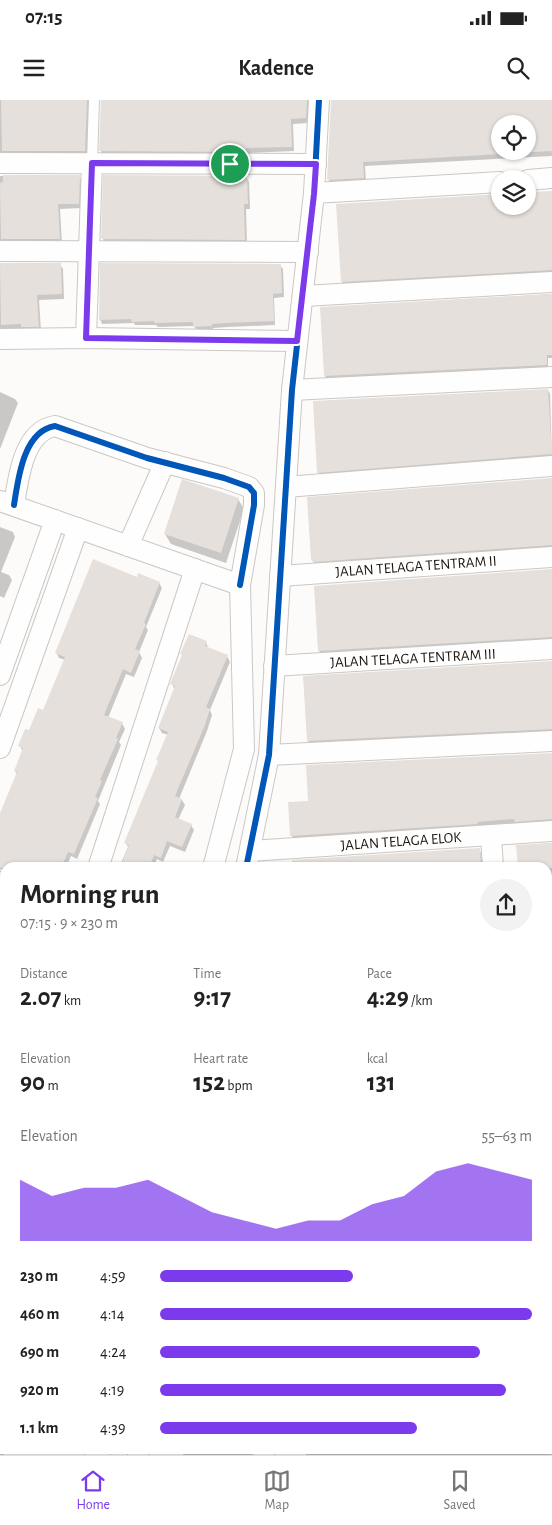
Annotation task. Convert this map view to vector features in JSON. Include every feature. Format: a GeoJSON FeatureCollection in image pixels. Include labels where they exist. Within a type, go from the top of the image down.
{"type":"FeatureCollection","features":[{"type":"Feature","properties":{"kind":"street"},"geometry":{"type":"LineString","coordinates":[[248,859],[269,755],[292,390],[314,194],[319,100]]}},
{"type":"Feature","properties":{"kind":"street"},"geometry":{"type":"LineString","coordinates":[[0,163],[316,164]]}},
{"type":"Feature","properties":{"kind":"street"},"geometry":{"type":"LineString","coordinates":[[86,338],[92,163]]}},
{"type":"Feature","properties":{"kind":"street"},"geometry":{"type":"LineString","coordinates":[[536,179],[552,178]]}},
{"type":"Feature","properties":{"kind":"street"},"geometry":{"type":"LineString","coordinates":[[314,194],[491,183]]}},
{"type":"Feature","properties":{"kind":"street"},"geometry":{"type":"LineString","coordinates":[[0,251],[308,252]]}},
{"type":"Feature","properties":{"kind":"street"},"geometry":{"type":"LineString","coordinates":[[303,296],[552,282]]}},
{"type":"Feature","properties":{"kind":"street"},"geometry":{"type":"LineString","coordinates":[[0,339],[86,338],[297,341]]}},
{"type":"Feature","properties":{"kind":"street"},"geometry":{"type":"LineString","coordinates":[[292,390],[552,377]]}},
{"type":"Feature","properties":{"kind":"street"},"geometry":{"type":"LineString","coordinates":[[215,862],[244,749],[240,585],[254,505],[254,493],[249,487],[147,458],[54,426],[46,427],[31,442],[7,503],[240,585]]}},
{"type":"Feature","properties":{"kind":"street"},"geometry":{"type":"LineString","coordinates":[[128,546],[165,462]]}},
{"type":"Feature","properties":{"kind":"street"},"geometry":{"type":"LineString","coordinates":[[286,487],[552,466]]}},
{"type":"Feature","properties":{"kind":"street"},"geometry":{"type":"LineString","coordinates":[[0,675],[55,520]]}},
{"type":"Feature","properties":{"kind":"street"},"geometry":{"type":"LineString","coordinates":[[0,748],[78,528]]}},
{"type":"Feature","properties":{"kind":"street","name":"JALAN TELAGA TENTRAM II"},"geometry":{"type":"LineString","coordinates":[[280,576],[552,557]]}},
{"type":"Feature","properties":{"kind":"street"},"geometry":{"type":"LineString","coordinates":[[100,862],[195,569]]}},
{"type":"Feature","properties":{"kind":"street","name":"JALAN TELAGA TENTRAM III"},"geometry":{"type":"LineString","coordinates":[[274,666],[552,649]]}},
{"type":"Feature","properties":{"kind":"street"},"geometry":{"type":"LineString","coordinates":[[269,755],[552,741]]}},
{"type":"Feature","properties":{"kind":"street","name":"JALAN TELAGA ELOK"},"geometry":{"type":"LineString","coordinates":[[248,859],[552,830]]}},
{"type":"Feature","properties":{"kind":"street"},"geometry":{"type":"LineString","coordinates":[[491,835],[493,862]]}},
{"type":"Feature","properties":{"kind":"lane"},"geometry":{"type":"LineString","coordinates":[[92,163],[94,100]]}},
{"type":"Feature","properties":{"kind":"building"},"geometry":{"type":"Polygon","coordinates":[[[1,100],[87,100],[85,151],[2,151],[1,100]]]}},
{"type":"Feature","properties":{"kind":"building"},"geometry":{"type":"Polygon","coordinates":[[[101,100],[307,100],[306,118],[291,119],[292,147],[246,148],[246,152],[99,151],[101,100]]]}},
{"type":"Feature","properties":{"kind":"building"},"geometry":{"type":"Polygon","coordinates":[[[331,100],[552,100],[552,151],[536,152],[536,115],[491,115],[491,155],[363,162],[364,178],[327,180],[331,100]]]}},
{"type":"Feature","properties":{"kind":"building"},"geometry":{"type":"Polygon","coordinates":[[[3,175],[80,175],[79,204],[58,204],[60,239],[1,239],[0,183],[3,182],[3,175]]]}},
{"type":"Feature","properties":{"kind":"building"},"geometry":{"type":"Polygon","coordinates":[[[103,175],[247,176],[248,204],[244,204],[245,240],[101,239],[103,175]]]}},
{"type":"Feature","properties":{"kind":"building"},"geometry":{"type":"Polygon","coordinates":[[[552,191],[552,270],[341,282],[336,204],[491,195],[491,215],[536,215],[536,192],[552,191]]]}},
{"type":"Feature","properties":{"kind":"building"},"geometry":{"type":"Polygon","coordinates":[[[0,263],[61,263],[62,294],[37,295],[39,327],[21,327],[21,324],[1,325],[0,263]]]}},
{"type":"Feature","properties":{"kind":"building"},"geometry":{"type":"Polygon","coordinates":[[[100,263],[281,264],[282,293],[273,294],[274,321],[225,323],[193,327],[193,322],[154,323],[154,321],[132,322],[131,319],[99,320],[100,263]]]}},
{"type":"Feature","properties":{"kind":"building"},"geometry":{"type":"Polygon","coordinates":[[[552,294],[552,355],[547,355],[547,365],[324,376],[320,307],[552,294]]]}},
{"type":"Feature","properties":{"kind":"building"},"geometry":{"type":"Polygon","coordinates":[[[548,389],[552,454],[317,473],[313,401],[548,389]]]}},
{"type":"Feature","properties":{"kind":"building"},"geometry":{"type":"Polygon","coordinates":[[[552,478],[552,545],[313,562],[311,560],[307,497],[552,478]]]}},
{"type":"Feature","properties":{"kind":"building"},"geometry":{"type":"Polygon","coordinates":[[[182,479],[239,498],[221,553],[164,534],[182,479]]]}},
{"type":"Feature","properties":{"kind":"building"},"geometry":{"type":"Polygon","coordinates":[[[93,559],[137,577],[138,573],[160,582],[144,623],[146,624],[135,649],[140,651],[131,673],[123,669],[104,715],[123,722],[116,738],[118,739],[100,780],[102,781],[95,797],[98,798],[74,854],[68,852],[64,862],[0,862],[0,813],[17,772],[14,771],[23,748],[18,746],[25,729],[29,730],[38,708],[43,710],[65,657],[55,653],[93,559]]]}},
{"type":"Feature","properties":{"kind":"building"},"geometry":{"type":"Polygon","coordinates":[[[552,569],[552,637],[318,651],[314,586],[552,569]]]}},
{"type":"Feature","properties":{"kind":"building"},"geometry":{"type":"Polygon","coordinates":[[[189,634],[207,641],[205,646],[228,655],[206,707],[210,709],[205,725],[175,796],[182,799],[175,817],[192,824],[182,847],[167,841],[161,858],[154,855],[151,862],[122,862],[129,845],[124,843],[168,732],[158,728],[175,686],[170,684],[182,655],[180,654],[189,634]]]}},
{"type":"Feature","properties":{"kind":"building"},"geometry":{"type":"Polygon","coordinates":[[[552,661],[552,729],[307,741],[303,676],[552,661]]]}},
{"type":"Feature","properties":{"kind":"building"},"geometry":{"type":"Polygon","coordinates":[[[552,753],[552,819],[515,822],[514,819],[477,822],[478,824],[290,836],[288,802],[308,801],[306,765],[552,753]]]}},
{"type":"Feature","properties":{"kind":"building"},"geometry":{"type":"Polygon","coordinates":[[[552,843],[552,862],[517,862],[516,845],[552,843]]]}},
{"type":"Feature","properties":{"kind":"building"},"geometry":{"type":"Polygon","coordinates":[[[480,848],[481,862],[292,862],[292,860],[480,848]]]}},
{"type":"Feature","properties":{"kind":"cycle path"},"geometry":{"type":"LineString","coordinates":[[247,862],[269,755],[292,390],[314,193],[319,100]]}},
{"type":"Feature","properties":{"kind":"cycle path"},"geometry":{"type":"LineString","coordinates":[[14,505],[20,470],[29,447],[44,430],[55,426],[147,458],[224,478],[249,487],[254,493],[254,505],[240,585]]}},
{"type":"Feature","properties":{"kind":"route"},"geometry":{"type":"LineString","coordinates":[[92,163],[230,164],[316,164],[297,341],[86,338],[92,163]]}}]}
